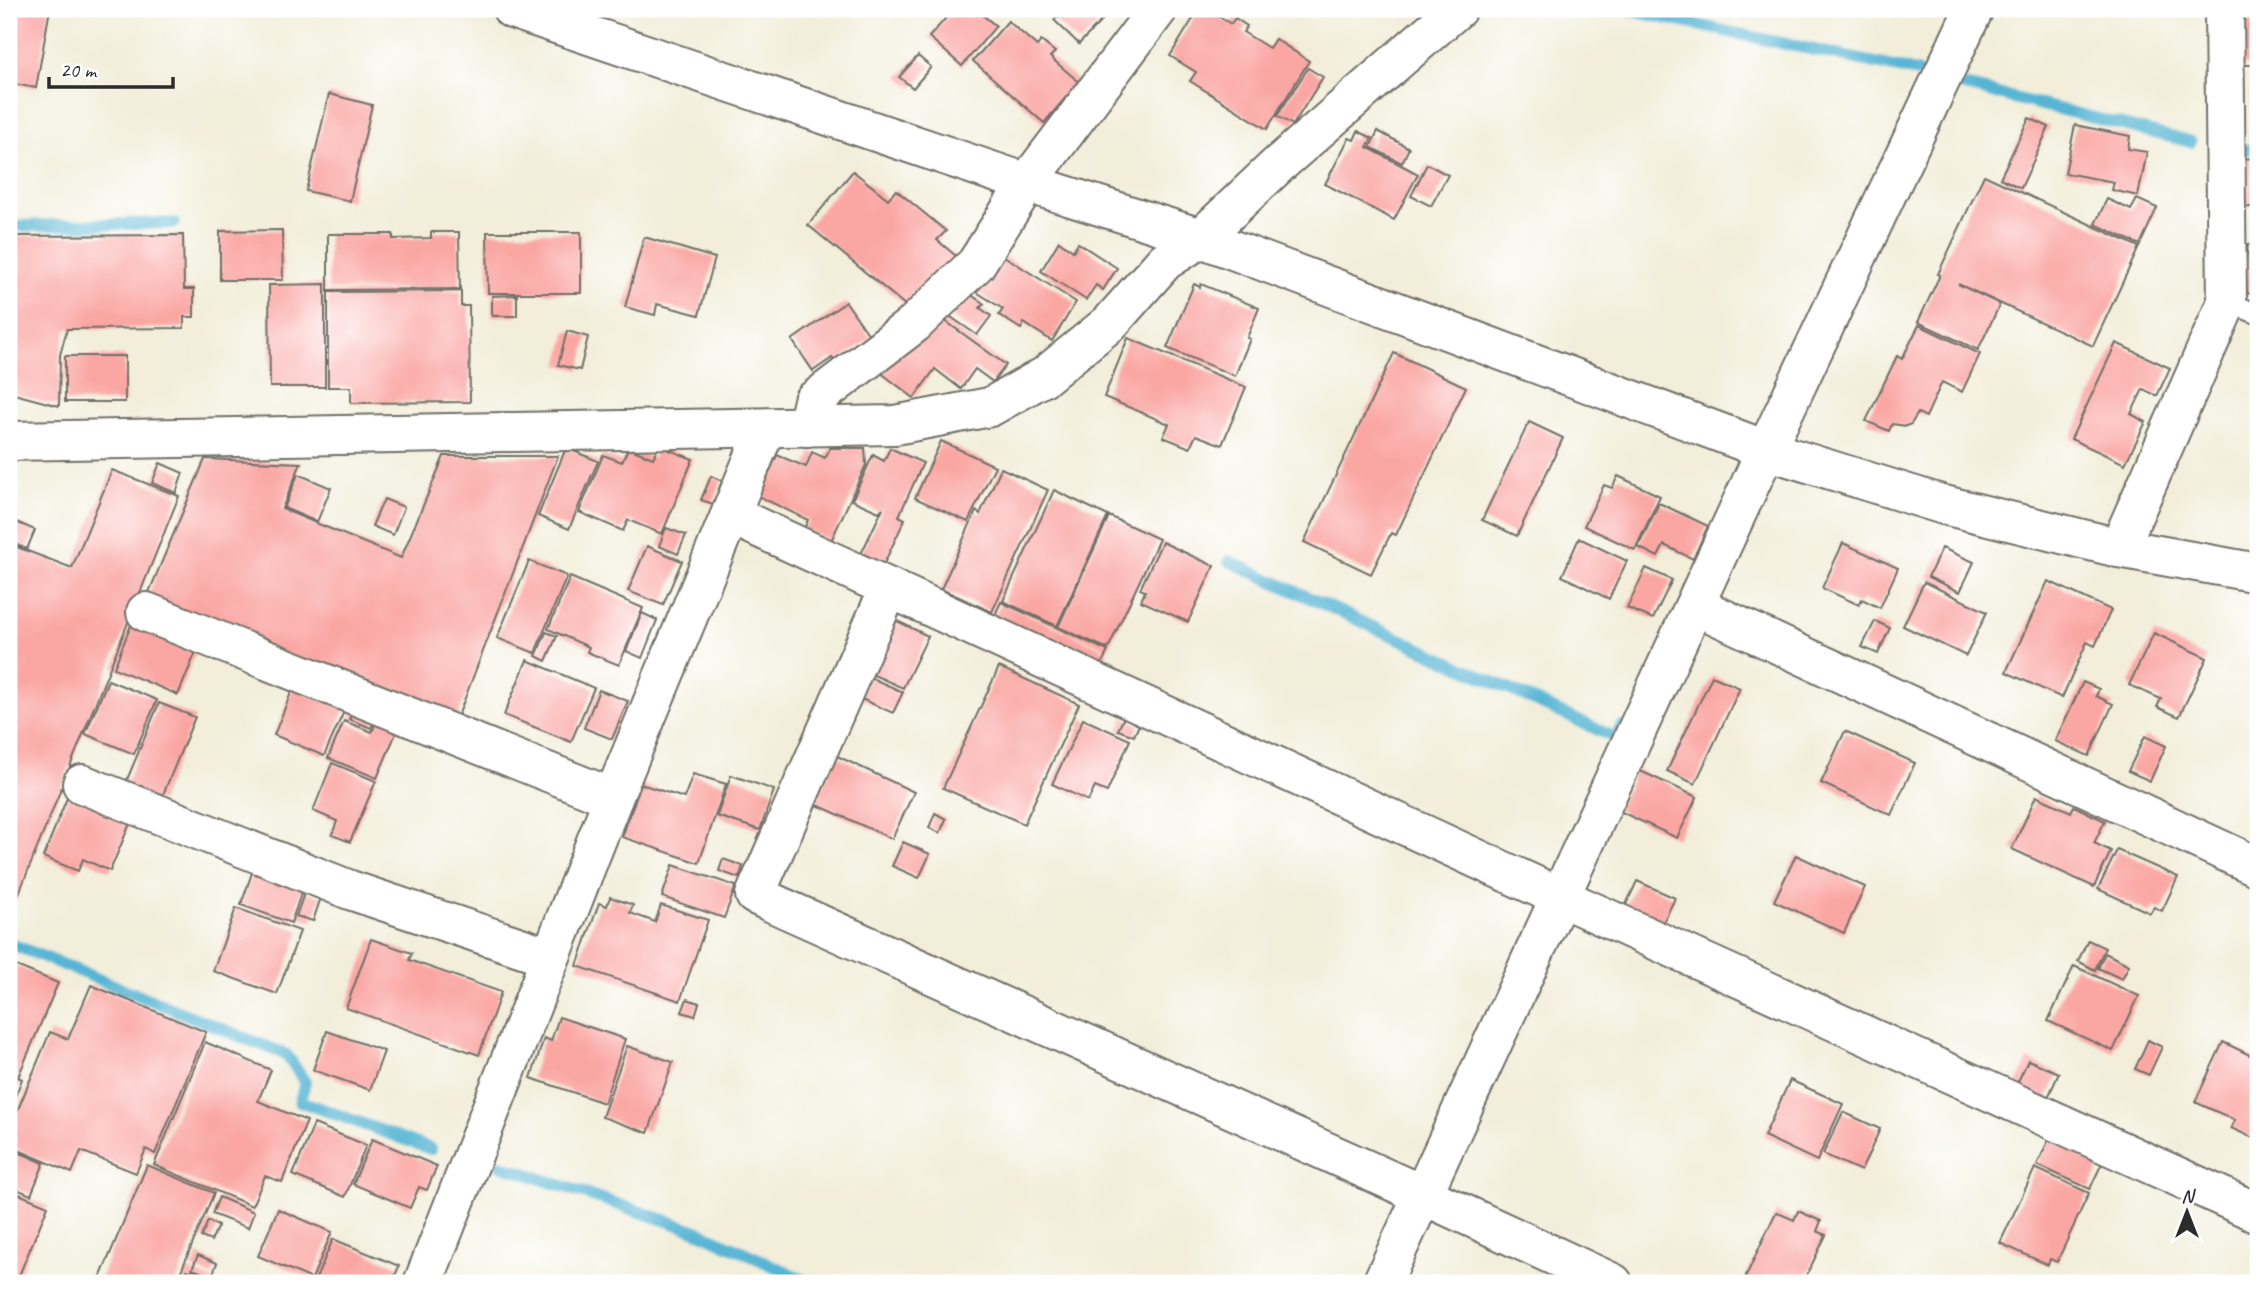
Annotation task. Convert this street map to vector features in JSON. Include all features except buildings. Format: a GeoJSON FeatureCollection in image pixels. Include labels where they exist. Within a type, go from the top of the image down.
{"type":"FeatureCollection","features":[{"type":"Feature","properties":{"kind":"street"},"geometry":{"type":"LineString","coordinates":[[512,9],[1027,183],[1201,238],[1766,450],[1944,505],[2119,548],[2258,573]]}},
{"type":"Feature","properties":{"kind":"street"},"geometry":{"type":"LineString","coordinates":[[807,427],[813,401],[914,324],[976,264],[1027,183],[1158,9]]}},
{"type":"Feature","properties":{"kind":"street"},"geometry":{"type":"LineString","coordinates":[[9,441],[895,425],[990,407],[1045,376],[1110,323],[1165,261],[1201,238],[1278,165],[1457,9]]}},
{"type":"Feature","properties":{"kind":"street"},"geometry":{"type":"LineString","coordinates":[[1382,1283],[1766,450],[1974,9]]}},
{"type":"Feature","properties":{"kind":"street"},"geometry":{"type":"LineString","coordinates":[[2119,548],[2243,308],[2224,9]]}},
{"type":"Feature","properties":{"kind":"street"},"geometry":{"type":"LineString","coordinates":[[423,1283],[613,798],[766,428]]}},
{"type":"Feature","properties":{"kind":"street"},"geometry":{"type":"LineString","coordinates":[[731,515],[1560,897],[2258,1213]]}},
{"type":"Feature","properties":{"kind":"street"},"geometry":{"type":"LineString","coordinates":[[889,588],[755,895],[1613,1283]]}},
{"type":"Feature","properties":{"kind":"street"},"geometry":{"type":"LineString","coordinates":[[1696,606],[2258,867]]}},
{"type":"Feature","properties":{"kind":"street"},"geometry":{"type":"LineString","coordinates":[[146,612],[613,798]]}},
{"type":"Feature","properties":{"kind":"street"},"geometry":{"type":"LineString","coordinates":[[82,785],[350,890],[550,957]]}},
{"type":"Feature","properties":{"kind":"waterway"},"geometry":{"type":"LineString","coordinates":[[1622,9],[1917,72]]}},
{"type":"Feature","properties":{"kind":"waterway"},"geometry":{"type":"LineString","coordinates":[[1957,84],[2191,142]]}},
{"type":"Feature","properties":{"kind":"waterway"},"geometry":{"type":"LineString","coordinates":[[2234,149],[2258,150]]}},
{"type":"Feature","properties":{"kind":"waterway"},"geometry":{"type":"LineString","coordinates":[[9,226],[174,223]]}},
{"type":"Feature","properties":{"kind":"waterway"},"geometry":{"type":"LineString","coordinates":[[1229,561],[1616,738],[1621,727]]}},
{"type":"Feature","properties":{"kind":"waterway"},"geometry":{"type":"LineString","coordinates":[[9,943],[287,1055],[305,1082],[300,1101],[431,1149]]}},
{"type":"Feature","properties":{"kind":"waterway"},"geometry":{"type":"LineString","coordinates":[[500,1165],[700,1232],[810,1283]]}}]}
